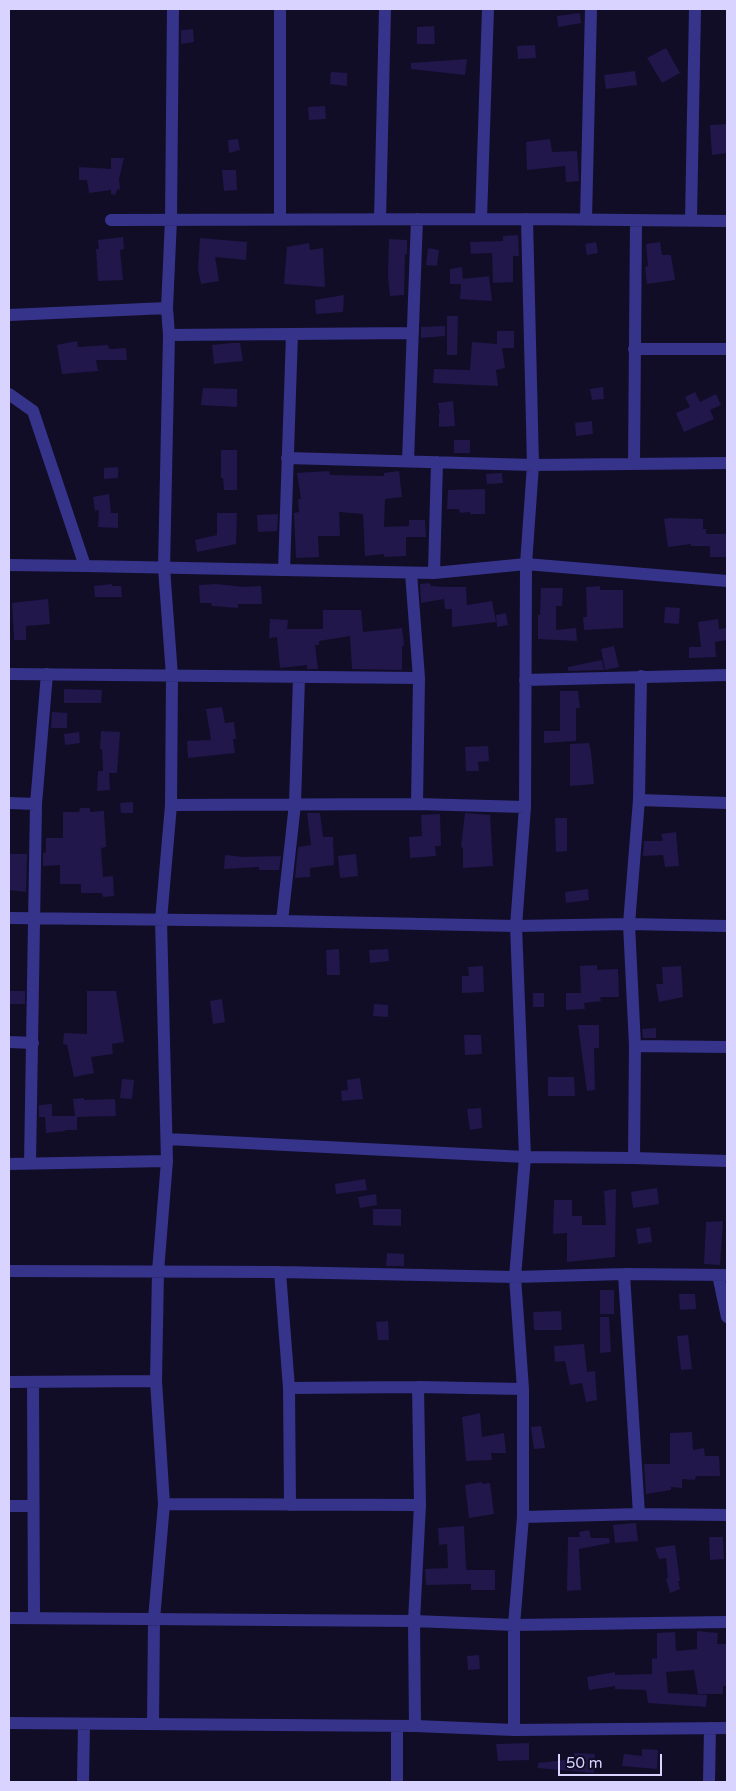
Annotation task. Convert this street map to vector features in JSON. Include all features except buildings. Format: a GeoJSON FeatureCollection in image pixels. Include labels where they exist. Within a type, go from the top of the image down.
{"type":"FeatureCollection","features":[{"type":"Feature","properties":{"kind":"street"},"geometry":{"type":"LineString","coordinates":[[153,1724],[154,1619],[164,1504],[156,1381],[158,1272],[168,1139],[161,920],[171,805],[172,676],[164,568],[173,9]]}},
{"type":"Feature","properties":{"kind":"street"},"geometry":{"type":"LineString","coordinates":[[280,9],[280,219]]}},
{"type":"Feature","properties":{"kind":"street"},"geometry":{"type":"LineString","coordinates":[[380,219],[384,9]]}},
{"type":"Feature","properties":{"kind":"street"},"geometry":{"type":"LineString","coordinates":[[481,219],[488,9]]}},
{"type":"Feature","properties":{"kind":"street"},"geometry":{"type":"LineString","coordinates":[[586,219],[591,9]]}},
{"type":"Feature","properties":{"kind":"street"},"geometry":{"type":"LineString","coordinates":[[691,220],[695,9]]}},
{"type":"Feature","properties":{"kind":"street"},"geometry":{"type":"LineString","coordinates":[[408,461],[416,219]]}},
{"type":"Feature","properties":{"kind":"street"},"geometry":{"type":"LineString","coordinates":[[514,1730],[514,1625],[523,1517],[523,1389],[515,1277],[525,1157],[516,926],[525,807],[526,564],[533,465],[526,219]]}},
{"type":"Feature","properties":{"kind":"street"},"geometry":{"type":"LineString","coordinates":[[112,220],[586,219],[727,221]]}},
{"type":"Feature","properties":{"kind":"street"},"geometry":{"type":"LineString","coordinates":[[634,464],[636,220]]}},
{"type":"Feature","properties":{"kind":"street"},"geometry":{"type":"LineString","coordinates":[[9,315],[167,308]]}},
{"type":"Feature","properties":{"kind":"street"},"geometry":{"type":"LineString","coordinates":[[169,335],[413,333]]}},
{"type":"Feature","properties":{"kind":"street"},"geometry":{"type":"LineString","coordinates":[[284,570],[292,334]]}},
{"type":"Feature","properties":{"kind":"street"},"geometry":{"type":"LineString","coordinates":[[634,349],[727,349]]}},
{"type":"Feature","properties":{"kind":"street"},"geometry":{"type":"LineString","coordinates":[[9,394],[33,411],[85,566]]}},
{"type":"Feature","properties":{"kind":"street"},"geometry":{"type":"LineString","coordinates":[[287,458],[533,465],[727,463]]}},
{"type":"Feature","properties":{"kind":"street"},"geometry":{"type":"LineString","coordinates":[[434,573],[437,462]]}},
{"type":"Feature","properties":{"kind":"street"},"geometry":{"type":"LineString","coordinates":[[9,565],[434,573],[526,564],[727,581]]}},
{"type":"Feature","properties":{"kind":"street"},"geometry":{"type":"LineString","coordinates":[[411,573],[419,678],[417,804]]}},
{"type":"Feature","properties":{"kind":"street"},"geometry":{"type":"LineString","coordinates":[[9,674],[419,678]]}},
{"type":"Feature","properties":{"kind":"street"},"geometry":{"type":"LineString","coordinates":[[30,1163],[36,804],[47,674]]}},
{"type":"Feature","properties":{"kind":"street"},"geometry":{"type":"LineString","coordinates":[[525,680],[641,676],[727,676]]}},
{"type":"Feature","properties":{"kind":"street"},"geometry":{"type":"LineString","coordinates":[[634,1158],[635,1046],[629,924],[639,800],[641,676]]}},
{"type":"Feature","properties":{"kind":"street"},"geometry":{"type":"LineString","coordinates":[[282,921],[295,804],[299,677]]}},
{"type":"Feature","properties":{"kind":"street"},"geometry":{"type":"LineString","coordinates":[[639,800],[727,803]]}},
{"type":"Feature","properties":{"kind":"street"},"geometry":{"type":"LineString","coordinates":[[9,803],[36,804]]}},
{"type":"Feature","properties":{"kind":"street"},"geometry":{"type":"LineString","coordinates":[[171,805],[417,804],[525,807]]}},
{"type":"Feature","properties":{"kind":"street"},"geometry":{"type":"LineString","coordinates":[[9,918],[516,926],[629,924],[727,926]]}},
{"type":"Feature","properties":{"kind":"street"},"geometry":{"type":"LineString","coordinates":[[9,1042],[33,1043]]}},
{"type":"Feature","properties":{"kind":"street"},"geometry":{"type":"LineString","coordinates":[[635,1046],[727,1046]]}},
{"type":"Feature","properties":{"kind":"street"},"geometry":{"type":"LineString","coordinates":[[168,1139],[525,1157],[727,1161]]}},
{"type":"Feature","properties":{"kind":"street"},"geometry":{"type":"LineString","coordinates":[[9,1164],[167,1161]]}},
{"type":"Feature","properties":{"kind":"street"},"geometry":{"type":"LineString","coordinates":[[9,1271],[280,1272],[515,1277],[624,1274],[722,1275],[727,1317]]}},
{"type":"Feature","properties":{"kind":"street"},"geometry":{"type":"LineString","coordinates":[[280,1272],[289,1388],[290,1505]]}},
{"type":"Feature","properties":{"kind":"street"},"geometry":{"type":"LineString","coordinates":[[624,1274],[639,1514]]}},
{"type":"Feature","properties":{"kind":"street"},"geometry":{"type":"LineString","coordinates":[[9,1382],[156,1381]]}},
{"type":"Feature","properties":{"kind":"street"},"geometry":{"type":"LineString","coordinates":[[32,1382],[34,1618]]}},
{"type":"Feature","properties":{"kind":"street"},"geometry":{"type":"LineString","coordinates":[[289,1388],[418,1387],[523,1389]]}},
{"type":"Feature","properties":{"kind":"street"},"geometry":{"type":"LineString","coordinates":[[415,1726],[414,1621],[420,1505],[418,1387]]}},
{"type":"Feature","properties":{"kind":"street"},"geometry":{"type":"LineString","coordinates":[[164,1504],[420,1505]]}},
{"type":"Feature","properties":{"kind":"street"},"geometry":{"type":"LineString","coordinates":[[9,1506],[33,1506]]}},
{"type":"Feature","properties":{"kind":"street"},"geometry":{"type":"LineString","coordinates":[[523,1517],[639,1514],[727,1515]]}},
{"type":"Feature","properties":{"kind":"street"},"geometry":{"type":"LineString","coordinates":[[9,1618],[414,1621],[514,1625],[727,1622]]}},
{"type":"Feature","properties":{"kind":"street"},"geometry":{"type":"LineString","coordinates":[[9,1723],[415,1726],[514,1730],[727,1728]]}},
{"type":"Feature","properties":{"kind":"street"},"geometry":{"type":"LineString","coordinates":[[83,1782],[84,1724]]}},
{"type":"Feature","properties":{"kind":"street"},"geometry":{"type":"LineString","coordinates":[[397,1726],[397,1782]]}},
{"type":"Feature","properties":{"kind":"street"},"geometry":{"type":"LineString","coordinates":[[709,1782],[710,1728]]}}]}
